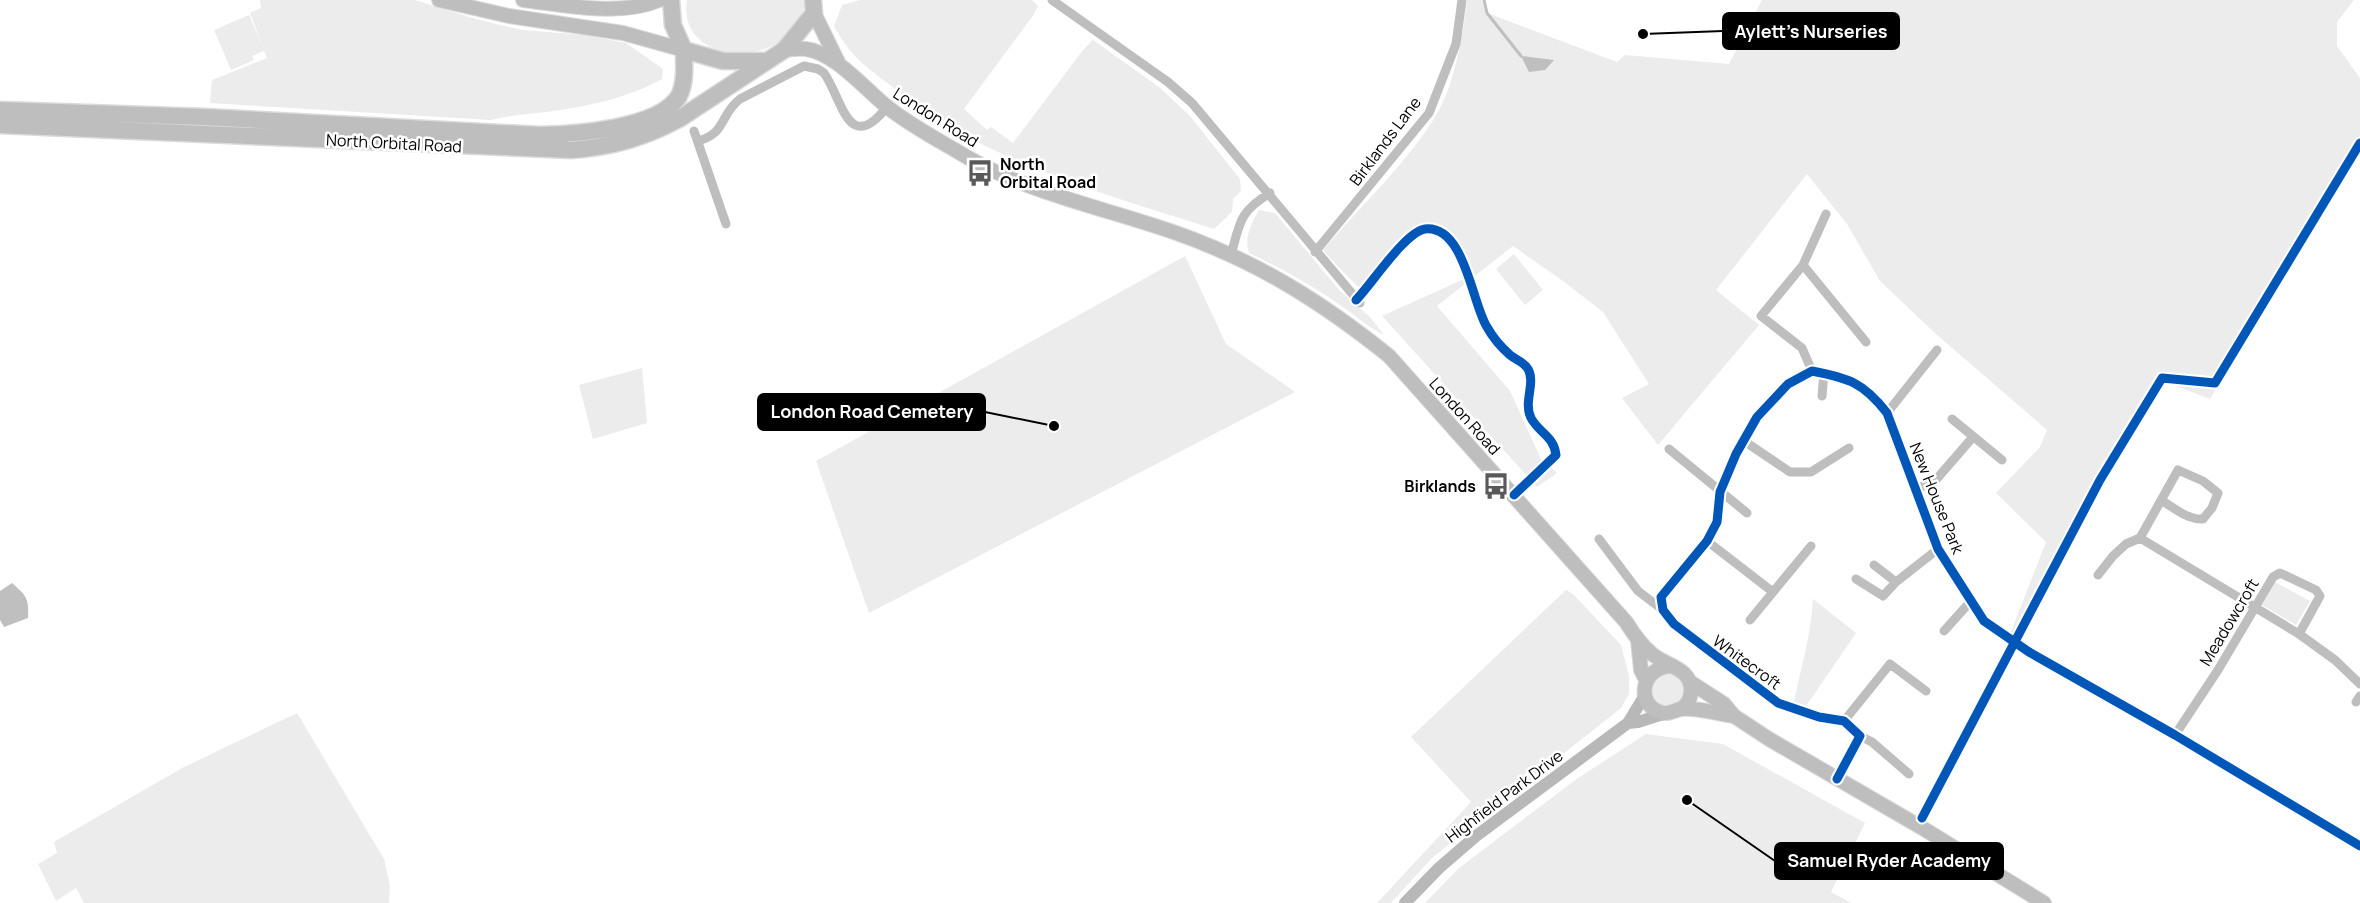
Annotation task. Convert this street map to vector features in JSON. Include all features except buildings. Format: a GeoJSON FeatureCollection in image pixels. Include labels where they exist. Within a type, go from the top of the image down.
{"type":"FeatureCollection","features":[{"type":"Feature","properties":{"kind":"highway"},"geometry":{"type":"LineString","coordinates":[[671,0],[673,25],[684,50],[723,61],[764,61]]}},
{"type":"Feature","properties":{"kind":"highway"},"geometry":{"type":"LineString","coordinates":[[784,50],[816,5]]}},
{"type":"Feature","properties":{"kind":"highway","name":"North Orbital Road"},"geometry":{"type":"LineString","coordinates":[[0,110],[204,117],[529,135],[567,134],[608,129],[640,120],[674,103],[682,87],[684,50]]}},
{"type":"Feature","properties":{"kind":"highway","name":"North Orbital Road"},"geometry":{"type":"LineString","coordinates":[[0,125],[571,150],[622,144],[661,129],[784,50]]}},
{"type":"Feature","properties":{"kind":"main road"},"geometry":{"type":"LineString","coordinates":[[440,0],[509,16],[623,33],[684,50]]}},
{"type":"Feature","properties":{"kind":"main road"},"geometry":{"type":"LineString","coordinates":[[523,0],[622,9],[647,5],[659,0]]}},
{"type":"Feature","properties":{"kind":"main road","name":"London Road"},"geometry":{"type":"LineString","coordinates":[[816,5],[837,62]]}},
{"type":"Feature","properties":{"kind":"main road","name":"London Road"},"geometry":{"type":"LineString","coordinates":[[784,50],[805,49],[837,62],[887,107],[962,155],[1023,184],[1088,207],[1176,233],[1231,255],[1288,284],[1344,319],[1389,356],[1626,622],[1638,641],[1659,659],[1679,669],[1690,682],[1724,704],[1734,716],[2044,903]]}},
{"type":"Feature","properties":{"kind":"main road","name":"London Road"},"geometry":{"type":"LineString","coordinates":[[1638,641],[1641,670],[1646,680],[1645,695]]}},
{"type":"Feature","properties":{"kind":"main road"},"geometry":{"type":"LineString","coordinates":[[1646,680],[1656,669],[1671,666]]}},
{"type":"Feature","properties":{"kind":"main road"},"geometry":{"type":"LineString","coordinates":[[1681,710],[1689,700],[1692,691],[1690,682]]}},
{"type":"Feature","properties":{"kind":"main road"},"geometry":{"type":"LineString","coordinates":[[1645,695],[1653,708],[1666,713]]}},
{"type":"Feature","properties":{"kind":"main road","name":"London Road"},"geometry":{"type":"LineString","coordinates":[[1666,713],[1681,710],[1734,716]]}},
{"type":"Feature","properties":{"kind":"street"},"geometry":{"type":"LineString","coordinates":[[1052,0],[1168,82],[1192,103],[1270,193],[1315,252],[1358,302],[1407,239],[1422,229],[1436,230],[1457,248],[1486,326],[1509,354],[1528,369],[1530,377],[1528,399],[1532,419],[1555,445],[1556,454],[1514,495]]}},
{"type":"Feature","properties":{"kind":"street","name":"Birklands Lane"},"geometry":{"type":"LineString","coordinates":[[1315,252],[1429,113],[1456,44],[1462,0]]}},
{"type":"Feature","properties":{"kind":"street"},"geometry":{"type":"LineString","coordinates":[[698,141],[714,135],[733,103],[804,66],[824,73],[830,81],[845,117],[853,125],[873,123],[887,107]]}},
{"type":"Feature","properties":{"kind":"street"},"geometry":{"type":"LineString","coordinates":[[694,131],[726,224]]}},
{"type":"Feature","properties":{"kind":"street"},"geometry":{"type":"LineString","coordinates":[[1231,255],[1244,213],[1270,193]]}},
{"type":"Feature","properties":{"kind":"street"},"geometry":{"type":"LineString","coordinates":[[1663,610],[1662,597],[1707,541],[1717,522],[1720,492],[1757,417],[1788,384],[1812,370],[1802,348],[1761,316],[1803,265],[1826,214]]}},
{"type":"Feature","properties":{"kind":"street"},"geometry":{"type":"LineString","coordinates":[[1803,265],[1866,342]]}},
{"type":"Feature","properties":{"kind":"street"},"geometry":{"type":"LineString","coordinates":[[1887,412],[1937,350]]}},
{"type":"Feature","properties":{"kind":"street","name":"New House Park"},"geometry":{"type":"LineString","coordinates":[[1812,370],[1850,379],[1872,394],[1887,412],[1938,549],[1984,621],[2029,652],[2175,735],[2360,846]]}},
{"type":"Feature","properties":{"kind":"street"},"geometry":{"type":"LineString","coordinates":[[1822,396],[1824,373]]}},
{"type":"Feature","properties":{"kind":"street"},"geometry":{"type":"LineString","coordinates":[[1952,419],[2002,460]]}},
{"type":"Feature","properties":{"kind":"street"},"geometry":{"type":"LineString","coordinates":[[1915,489],[1934,482],[1973,437]]}},
{"type":"Feature","properties":{"kind":"street"},"geometry":{"type":"LineString","coordinates":[[1744,441],[1790,472],[1810,472],[1849,448]]}},
{"type":"Feature","properties":{"kind":"street"},"geometry":{"type":"LineString","coordinates":[[1669,449],[1747,513]]}},
{"type":"Feature","properties":{"kind":"street"},"geometry":{"type":"LineString","coordinates":[[2098,575],[2120,550],[2140,538],[2161,500],[2178,470],[2203,481],[2218,493],[2212,508],[2203,519],[2186,515],[2161,500]]}},
{"type":"Feature","properties":{"kind":"street"},"geometry":{"type":"LineString","coordinates":[[2140,538],[2299,634],[2335,660],[2360,684]]}},
{"type":"Feature","properties":{"kind":"street"},"geometry":{"type":"LineString","coordinates":[[1599,539],[1638,591],[1663,610]]}},
{"type":"Feature","properties":{"kind":"street"},"geometry":{"type":"LineString","coordinates":[[1707,541],[1773,592]]}},
{"type":"Feature","properties":{"kind":"street"},"geometry":{"type":"LineString","coordinates":[[1750,620],[1810,546]]}},
{"type":"Feature","properties":{"kind":"street","name":"New House Park"},"geometry":{"type":"LineString","coordinates":[[1856,579],[1883,596],[1896,582],[1938,549]]}},
{"type":"Feature","properties":{"kind":"street"},"geometry":{"type":"LineString","coordinates":[[1874,565],[1896,582]]}},
{"type":"Feature","properties":{"kind":"street","name":"Meadowcroft"},"geometry":{"type":"LineString","coordinates":[[2175,735],[2218,670],[2273,577],[2280,573],[2316,590],[2320,596],[2299,634]]}},
{"type":"Feature","properties":{"kind":"street"},"geometry":{"type":"LineString","coordinates":[[1944,631],[1971,601]]}},
{"type":"Feature","properties":{"kind":"street","name":"Whitecroft"},"geometry":{"type":"LineString","coordinates":[[1663,610],[1674,624],[1708,652],[1778,704],[1819,717],[1844,721]]}},
{"type":"Feature","properties":{"kind":"street"},"geometry":{"type":"LineString","coordinates":[[1909,774],[1844,721],[1890,664],[1926,691]]}},
{"type":"Feature","properties":{"kind":"street","name":"Highfield Park Drive"},"geometry":{"type":"LineString","coordinates":[[1629,723],[1645,695]]}},
{"type":"Feature","properties":{"kind":"street","name":"Highfield Park Drive"},"geometry":{"type":"LineString","coordinates":[[1405,903],[1439,868],[1476,836],[1629,723],[1666,713]]}},
{"type":"Feature","properties":{"kind":"street"},"geometry":{"type":"LineString","coordinates":[[1837,779],[1860,736]]}},
{"type":"Feature","properties":{"kind":"shaded area"},"geometry":{"type":"Polygon","coordinates":[[[260,0],[415,0],[476,19],[522,30],[585,35],[626,43],[663,69],[662,79],[621,96],[591,104],[491,120],[210,103],[212,80],[267,58],[264,51],[252,56],[254,60],[231,70],[214,30],[249,15],[262,45],[250,13],[261,8],[260,0]]]}},
{"type":"Feature","properties":{"kind":"shaded area"},"geometry":{"type":"Polygon","coordinates":[[[687,0],[807,0],[798,20],[785,37],[760,51],[744,53],[714,48],[702,41],[692,31],[687,17],[687,0]]]}},
{"type":"Feature","properties":{"kind":"shaded area"},"geometry":{"type":"Polygon","coordinates":[[[860,0],[1032,0],[1038,6],[1034,14],[964,109],[987,130],[991,127],[1013,143],[1093,40],[1159,87],[1190,116],[1240,179],[1241,191],[1233,199],[1232,212],[1214,229],[1087,188],[1004,155],[964,135],[926,112],[852,53],[834,26],[842,5],[860,0]]]}},
{"type":"Feature","properties":{"kind":"shaded area"},"geometry":{"type":"Polygon","coordinates":[[[1467,0],[1482,0],[1487,13],[1617,62],[1625,55],[1729,64],[1762,0],[2354,0],[2337,22],[2337,46],[2360,78],[2360,144],[2210,399],[2163,381],[2014,635],[2009,637],[2046,542],[1996,493],[2040,447],[2047,430],[1936,334],[1880,281],[1847,224],[1807,174],[1716,290],[1759,325],[1658,445],[1622,398],[1649,384],[1603,312],[1513,246],[1437,306],[1510,391],[1541,459],[1557,473],[1537,487],[1382,316],[1462,280],[1472,270],[1460,244],[1447,229],[1434,224],[1420,227],[1406,235],[1360,289],[1327,255],[1323,250],[1414,147],[1438,112],[1454,72],[1467,0]]]}},
{"type":"Feature","properties":{"kind":"shaded area"},"geometry":{"type":"Polygon","coordinates":[[[1521,56],[1554,60],[1545,70],[1529,72],[1521,56]]]}},
{"type":"Feature","properties":{"kind":"shaded area"},"geometry":{"type":"Polygon","coordinates":[[[1259,210],[1275,213],[1340,291],[1370,317],[1384,335],[1310,286],[1249,253],[1248,236],[1259,210]]]}},
{"type":"Feature","properties":{"kind":"shaded area"},"geometry":{"type":"Polygon","coordinates":[[[1514,254],[1543,290],[1525,305],[1496,269],[1514,254]]]}},
{"type":"Feature","properties":{"kind":"shaded area"},"geometry":{"type":"Polygon","coordinates":[[[1185,256],[1226,344],[1295,392],[869,613],[816,461],[1185,256]]]}},
{"type":"Feature","properties":{"kind":"shaded area"},"geometry":{"type":"Polygon","coordinates":[[[642,368],[647,423],[593,439],[579,385],[642,368]]]}},
{"type":"Feature","properties":{"kind":"shaded area"},"geometry":{"type":"Polygon","coordinates":[[[2275,582],[2310,601],[2296,625],[2262,605],[2275,582]]]}},
{"type":"Feature","properties":{"kind":"shaded area"},"geometry":{"type":"Polygon","coordinates":[[[12,583],[26,598],[28,618],[4,627],[0,620],[0,591],[12,583]]]}},
{"type":"Feature","properties":{"kind":"shaded area"},"geometry":{"type":"Polygon","coordinates":[[[1566,590],[1573,594],[1621,645],[1629,676],[1629,694],[1621,708],[1432,858],[1391,903],[1377,903],[1471,802],[1411,737],[1566,590]]]}},
{"type":"Feature","properties":{"kind":"shaded area"},"geometry":{"type":"Polygon","coordinates":[[[1813,599],[1856,633],[1802,712],[1793,707],[1808,640],[1813,599]]]}},
{"type":"Feature","properties":{"kind":"shaded area"},"geometry":{"type":"Polygon","coordinates":[[[1667,672],[1679,677],[1684,689],[1679,701],[1667,706],[1655,701],[1650,689],[1655,677],[1667,672]]]}},
{"type":"Feature","properties":{"kind":"shaded area"},"geometry":{"type":"Polygon","coordinates":[[[297,713],[384,859],[390,886],[389,903],[84,903],[76,888],[56,901],[38,864],[57,853],[54,842],[182,768],[297,713]]]}},
{"type":"Feature","properties":{"kind":"shaded area"},"geometry":{"type":"Polygon","coordinates":[[[1646,734],[1723,744],[1865,823],[1831,892],[1851,903],[1425,903],[1459,868],[1578,778],[1646,734]]]}},
{"type":"Feature","properties":{"kind":"waterway"},"geometry":{"type":"LineString","coordinates":[[1484,0],[1487,13],[1521,56]]}},
{"type":"Feature","properties":{"kind":"cycle path"},"geometry":{"type":"LineString","coordinates":[[1922,818],[2100,480],[2162,378],[2215,383],[2360,143]]}},
{"type":"Feature","properties":{"kind":"cycle path"},"geometry":{"type":"LineString","coordinates":[[1356,300],[1398,249],[1417,232],[1425,229],[1439,231],[1449,239],[1458,252],[1489,330],[1497,342],[1528,369],[1531,380],[1528,406],[1531,418],[1555,449],[1556,455],[1514,495]]}},
{"type":"Feature","properties":{"kind":"cycle path"},"geometry":{"type":"LineString","coordinates":[[1837,779],[1860,736],[1844,721],[1819,717],[1778,703],[1674,624],[1663,610],[1661,597],[1707,541],[1717,522],[1720,492],[1736,454],[1757,417],[1788,384],[1812,371],[1854,383],[1870,394],[1887,413],[1938,549],[1984,621],[2029,652],[2175,735],[2360,846]]}},
{"type":"Feature","properties":{"kind":"place","name":"Aylett's Nurseries"},"geometry":{"type":"Point","coordinates":[1643,34]}},
{"type":"Feature","properties":{"kind":"place","name":"North Orbital Road"},"geometry":{"type":"Point","coordinates":[980,173]}},
{"type":"Feature","properties":{"kind":"place","name":"London Road Cemetery"},"geometry":{"type":"Point","coordinates":[1054,426]}},
{"type":"Feature","properties":{"kind":"place","name":"Birklands"},"geometry":{"type":"Point","coordinates":[1496,486]}},
{"type":"Feature","properties":{"kind":"place","name":"Samuel Ryder Academy"},"geometry":{"type":"Point","coordinates":[1687,800]}}]}
